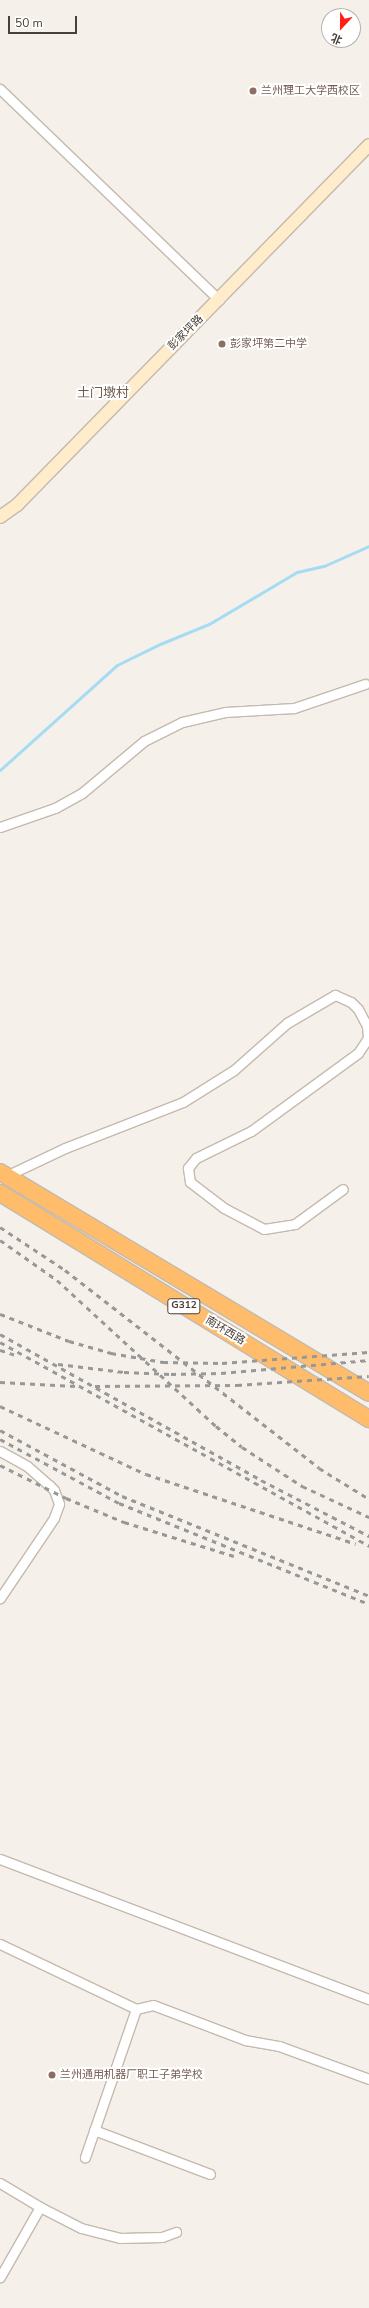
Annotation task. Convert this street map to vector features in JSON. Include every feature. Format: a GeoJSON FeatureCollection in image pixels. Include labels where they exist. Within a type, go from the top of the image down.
{"type":"FeatureCollection","features":[{"type":"Feature","properties":{"kind":"highway","name":"南环西路"},"geometry":{"type":"LineString","coordinates":[[3,1174],[369,1393]]}},
{"type":"Feature","properties":{"kind":"highway","name":"南环西路"},"geometry":{"type":"LineString","coordinates":[[0,1193],[369,1418]]}},
{"type":"Feature","properties":{"kind":"street"},"geometry":{"type":"LineString","coordinates":[[0,89],[219,300]]}},
{"type":"Feature","properties":{"kind":"street","name":"彭家坪路"},"geometry":{"type":"LineString","coordinates":[[0,517],[17,504],[219,300],[369,145]]}},
{"type":"Feature","properties":{"kind":"street"},"geometry":{"type":"LineString","coordinates":[[0,826],[55,808],[82,793],[144,741],[182,722],[224,712],[294,708],[365,684]]}},
{"type":"Feature","properties":{"kind":"street"},"geometry":{"type":"LineString","coordinates":[[3,1174],[183,1102],[234,1070],[287,1023],[335,995],[351,1002],[358,1009],[367,1026],[368,1038],[358,1053],[251,1131],[196,1158],[188,1168],[190,1182],[224,1208],[264,1229],[295,1224],[343,1189]]}},
{"type":"Feature","properties":{"kind":"street"},"geometry":{"type":"LineString","coordinates":[[0,1451],[27,1466],[49,1485],[58,1497],[59,1504],[54,1518],[0,1598]]}},
{"type":"Feature","properties":{"kind":"street"},"geometry":{"type":"LineString","coordinates":[[0,1859],[369,1999]]}},
{"type":"Feature","properties":{"kind":"street"},"geometry":{"type":"LineString","coordinates":[[0,1944],[136,2009],[153,2005],[245,2040],[279,2046],[369,2079]]}},
{"type":"Feature","properties":{"kind":"street"},"geometry":{"type":"LineString","coordinates":[[85,2157],[136,2009]]}},
{"type":"Feature","properties":{"kind":"street"},"geometry":{"type":"LineString","coordinates":[[94,2130],[210,2174]]}},
{"type":"Feature","properties":{"kind":"street"},"geometry":{"type":"LineString","coordinates":[[0,2183],[40,2207],[81,2228],[120,2238],[162,2237],[176,2232]]}},
{"type":"Feature","properties":{"kind":"street"},"geometry":{"type":"LineString","coordinates":[[0,2277],[40,2207]]}},
{"type":"Feature","properties":{"kind":"waterway"},"geometry":{"type":"LineString","coordinates":[[0,770],[117,665],[160,644],[209,624],[297,572],[324,566],[369,546]]}},
{"type":"Feature","properties":{"kind":"railway"},"geometry":{"type":"LineString","coordinates":[[0,1227],[65,1270],[319,1468],[369,1499]]}},
{"type":"Feature","properties":{"kind":"railway"},"geometry":{"type":"LineString","coordinates":[[0,1240],[57,1280],[216,1426],[242,1447],[302,1486],[369,1517]]}},
{"type":"Feature","properties":{"kind":"railway"},"geometry":{"type":"LineString","coordinates":[[0,1314],[69,1341],[111,1353],[163,1362],[222,1363],[369,1352]]}},
{"type":"Feature","properties":{"kind":"railway"},"geometry":{"type":"LineString","coordinates":[[0,1334],[261,1480],[369,1536]]}},
{"type":"Feature","properties":{"kind":"railway"},"geometry":{"type":"LineString","coordinates":[[0,1342],[369,1546]]}},
{"type":"Feature","properties":{"kind":"railway"},"geometry":{"type":"LineString","coordinates":[[0,1350],[15,1355]]}},
{"type":"Feature","properties":{"kind":"railway"},"geometry":{"type":"LineString","coordinates":[[58,1364],[124,1372],[171,1374],[221,1373],[369,1360]]}},
{"type":"Feature","properties":{"kind":"railway"},"geometry":{"type":"LineString","coordinates":[[95,1386],[237,1385],[369,1376]]}},
{"type":"Feature","properties":{"kind":"railway"},"geometry":{"type":"LineString","coordinates":[[0,1382],[75,1386]]}},
{"type":"Feature","properties":{"kind":"railway"},"geometry":{"type":"LineString","coordinates":[[0,1406],[146,1474],[356,1544]]}},
{"type":"Feature","properties":{"kind":"railway"},"geometry":{"type":"LineString","coordinates":[[0,1430],[122,1496],[369,1596]]}},
{"type":"Feature","properties":{"kind":"railway"},"geometry":{"type":"LineString","coordinates":[[0,1439],[119,1503],[369,1604]]}},
{"type":"Feature","properties":{"kind":"railway"},"geometry":{"type":"LineString","coordinates":[[0,1465],[66,1498],[124,1522],[234,1556]]}},
{"type":"Feature","properties":{"kind":"place","name":"兰州理工大学西校区"},"geometry":{"type":"Point","coordinates":[253,91]}},
{"type":"Feature","properties":{"kind":"place","name":"彭家坪第二中学"},"geometry":{"type":"Point","coordinates":[222,344]}},
{"type":"Feature","properties":{"kind":"place","name":"兰州通用机器厂职工子弟学校"},"geometry":{"type":"Point","coordinates":[52,2075]}},
{"type":"Feature","properties":{"kind":"district","name":"土门墩村"},"geometry":{"type":"Point","coordinates":[103,393]}}]}
